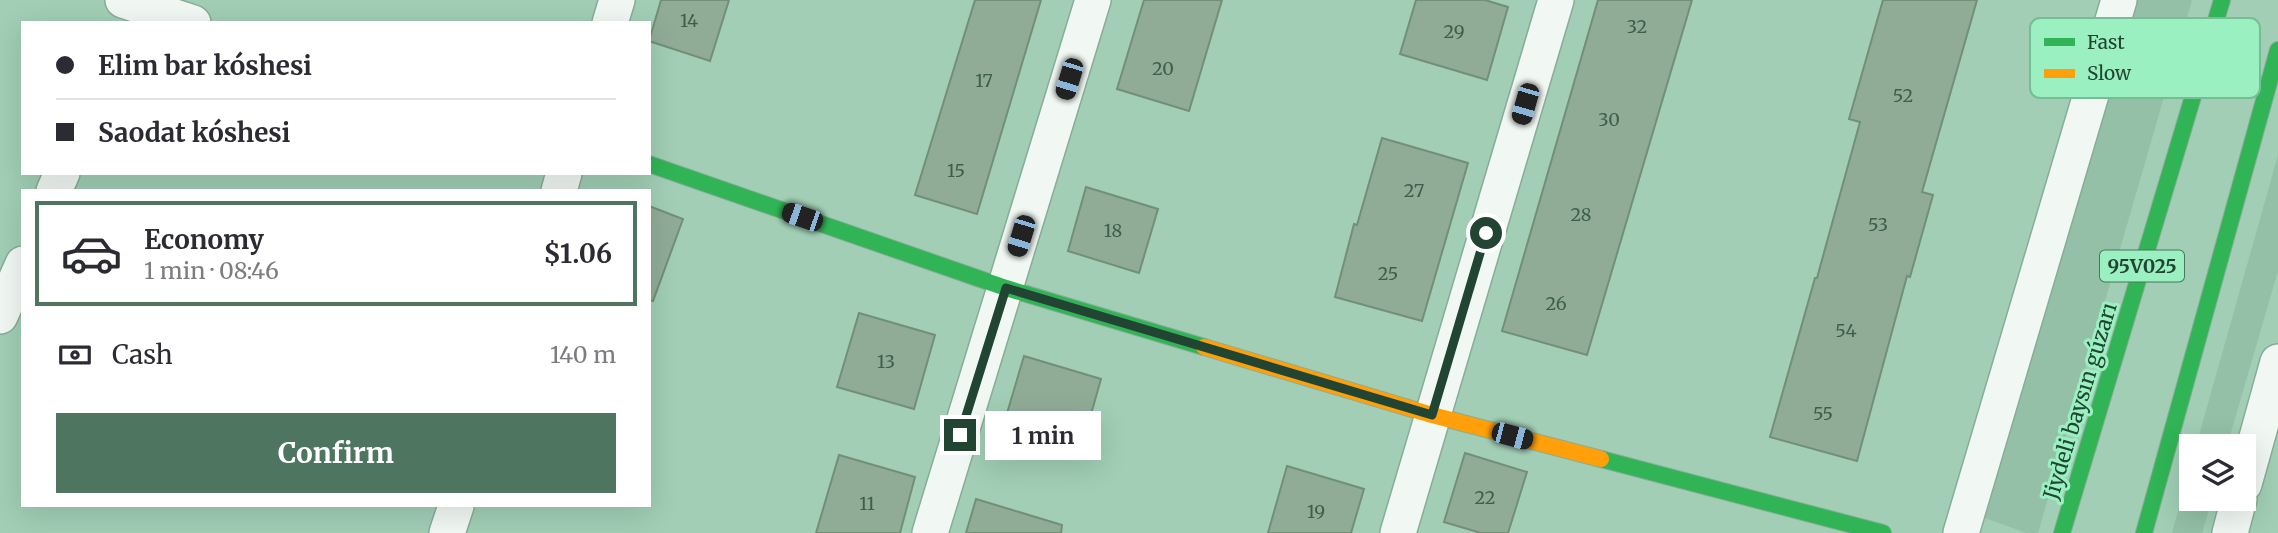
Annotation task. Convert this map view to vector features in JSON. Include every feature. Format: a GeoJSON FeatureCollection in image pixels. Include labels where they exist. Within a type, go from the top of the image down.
{"type":"FeatureCollection","features":[{"type":"Feature","properties":{"kind":"street"},"geometry":{"type":"LineString","coordinates":[[611,21],[617,0]]}},
{"type":"Feature","properties":{"kind":"street"},"geometry":{"type":"LineString","coordinates":[[930,533],[1093,0]]}},
{"type":"Feature","properties":{"kind":"street"},"geometry":{"type":"LineString","coordinates":[[1398,533],[1556,0]]}},
{"type":"Feature","properties":{"kind":"street"},"geometry":{"type":"LineString","coordinates":[[2114,18],[2119,0]]}},
{"type":"Feature","properties":{"kind":"street","name":"Jiydeli baysın gúzarı"},"geometry":{"type":"LineString","coordinates":[[2217,18],[2222,0]]}},
{"type":"Feature","properties":{"kind":"street"},"geometry":{"type":"LineString","coordinates":[[130,7],[185,21]]}},
{"type":"Feature","properties":{"kind":"street","name":"95V025"},"geometry":{"type":"LineString","coordinates":[[2144,533],[2278,50]]}},
{"type":"Feature","properties":{"kind":"street"},"geometry":{"type":"LineString","coordinates":[[1961,533],[2090,98]]}},
{"type":"Feature","properties":{"kind":"street","name":"Jiydeli baysın gúzarı"},"geometry":{"type":"LineString","coordinates":[[2062,533],[2193,98]]}},
{"type":"Feature","properties":{"kind":"street"},"geometry":{"type":"LineString","coordinates":[[651,165],[1006,288],[1432,415],[1883,533]]}},
{"type":"Feature","properties":{"kind":"street"},"geometry":{"type":"LineString","coordinates":[[1,316],[21,269]]}},
{"type":"Feature","properties":{"kind":"street"},"geometry":{"type":"LineString","coordinates":[[2256,458],[2268,431],[2278,362]]}},
{"type":"Feature","properties":{"kind":"street"},"geometry":{"type":"LineString","coordinates":[[447,533],[456,507]]}},
{"type":"Feature","properties":{"kind":"street"},"geometry":{"type":"LineString","coordinates":[[2230,533],[2236,511]]}},
{"type":"Feature","properties":{"kind":"green space"},"geometry":{"type":"Polygon","coordinates":[[[2136,0],[2192,0],[2187,18],[2131,18],[2136,0]]]}},
{"type":"Feature","properties":{"kind":"green space"},"geometry":{"type":"Polygon","coordinates":[[[2107,98],[2164,98],[2038,533],[2026,533],[1985,518],[2107,98]]]}},
{"type":"Feature","properties":{"kind":"green space"},"geometry":{"type":"Polygon","coordinates":[[[2278,155],[2278,271],[2230,434],[2199,434],[2278,155]]]}},
{"type":"Feature","properties":{"kind":"green space"},"geometry":{"type":"Polygon","coordinates":[[[2179,507],[2179,511],[2208,511],[2202,533],[2172,533],[2179,507]]]}},
{"type":"Feature","properties":{"kind":"building"},"geometry":{"type":"Polygon","coordinates":[[[661,0],[729,0],[710,61],[651,42],[661,0]]]}},
{"type":"Feature","properties":{"kind":"building"},"geometry":{"type":"Polygon","coordinates":[[[975,0],[1041,0],[977,214],[915,195],[975,0]]]}},
{"type":"Feature","properties":{"kind":"building"},"geometry":{"type":"Polygon","coordinates":[[[1144,0],[1222,0],[1189,111],[1117,89],[1144,0]]]}},
{"type":"Feature","properties":{"kind":"building"},"geometry":{"type":"Polygon","coordinates":[[[1416,0],[1485,0],[1508,7],[1487,80],[1400,54],[1416,0]]]}},
{"type":"Feature","properties":{"kind":"building"},"geometry":{"type":"Polygon","coordinates":[[[1598,0],[1692,0],[1587,355],[1502,331],[1598,0]]]}},
{"type":"Feature","properties":{"kind":"building"},"geometry":{"type":"Polygon","coordinates":[[[1883,0],[1977,0],[1922,192],[1933,195],[1910,277],[1907,276],[1857,461],[1770,437],[1860,122],[1849,119],[1883,0]]]}},
{"type":"Feature","properties":{"kind":"building"},"geometry":{"type":"Polygon","coordinates":[[[1382,138],[1468,163],[1422,321],[1335,297],[1354,224],[1357,225],[1382,138]]]}},
{"type":"Feature","properties":{"kind":"building"},"geometry":{"type":"Polygon","coordinates":[[[1086,187],[1158,209],[1139,273],[1068,251],[1086,187]]]}},
{"type":"Feature","properties":{"kind":"building"},"geometry":{"type":"Polygon","coordinates":[[[651,207],[683,219],[651,300],[651,207]]]}},
{"type":"Feature","properties":{"kind":"building"},"geometry":{"type":"Polygon","coordinates":[[[859,313],[935,335],[914,409],[837,387],[859,313]]]}},
{"type":"Feature","properties":{"kind":"building"},"geometry":{"type":"Polygon","coordinates":[[[1024,356],[1101,379],[1080,453],[1002,430],[1024,356]]]}},
{"type":"Feature","properties":{"kind":"building"},"geometry":{"type":"Polygon","coordinates":[[[1465,453],[1527,472],[1508,533],[1481,533],[1444,522],[1465,453]]]}},
{"type":"Feature","properties":{"kind":"building"},"geometry":{"type":"Polygon","coordinates":[[[839,455],[915,477],[900,533],[816,533],[839,455]]]}},
{"type":"Feature","properties":{"kind":"building"},"geometry":{"type":"Polygon","coordinates":[[[1287,466],[1364,489],[1351,533],[1268,533],[1287,466]]]}},
{"type":"Feature","properties":{"kind":"building"},"geometry":{"type":"Polygon","coordinates":[[[976,499],[1062,525],[1061,533],[966,533],[976,499]]]}},
{"type":"Feature","properties":{"kind":"traffic: fast"},"geometry":{"type":"LineString","coordinates":[[2217,18],[2222,0]]}},
{"type":"Feature","properties":{"kind":"traffic: fast"},"geometry":{"type":"LineString","coordinates":[[2144,533],[2278,50]]}},
{"type":"Feature","properties":{"kind":"traffic: fast"},"geometry":{"type":"LineString","coordinates":[[2062,533],[2193,98]]}},
{"type":"Feature","properties":{"kind":"traffic: fast"},"geometry":{"type":"LineString","coordinates":[[651,165],[1006,288],[1204,347]]}},
{"type":"Feature","properties":{"kind":"traffic: fast"},"geometry":{"type":"LineString","coordinates":[[1601,459],[1883,533]]}},
{"type":"Feature","properties":{"kind":"traffic: slow"},"geometry":{"type":"LineString","coordinates":[[1204,347],[1432,415],[1601,459]]}},
{"type":"Feature","properties":{"kind":"route"},"geometry":{"type":"LineString","coordinates":[[960,435],[1006,288],[1432,415],[1486,233]]}}]}
